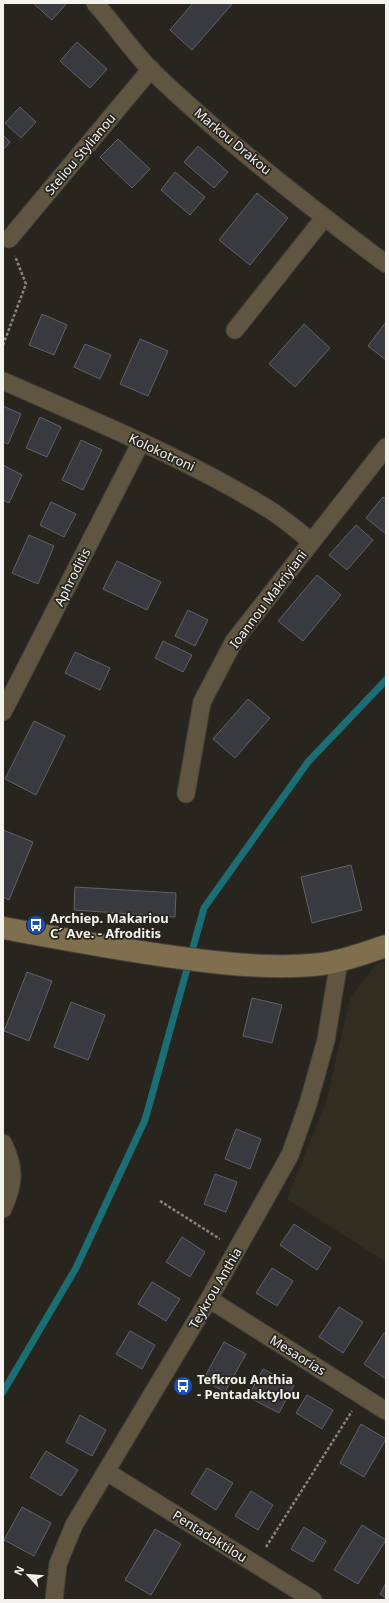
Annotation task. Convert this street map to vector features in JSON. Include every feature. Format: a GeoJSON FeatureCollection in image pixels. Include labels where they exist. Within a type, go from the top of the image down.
{"type":"FeatureCollection","features":[{"type":"Feature","properties":{"kind":"main road"},"geometry":{"type":"LineString","coordinates":[[3,928],[130,951],[205,961],[250,965],[301,965],[339,961],[386,946]]}},
{"type":"Feature","properties":{"kind":"street","name":"Markou Drakou"},"geometry":{"type":"LineString","coordinates":[[95,3],[151,69],[212,124],[324,218],[386,264]]}},
{"type":"Feature","properties":{"kind":"street","name":"Steliou Stylianou"},"geometry":{"type":"LineString","coordinates":[[9,239],[151,69]]}},
{"type":"Feature","properties":{"kind":"street"},"geometry":{"type":"LineString","coordinates":[[235,330],[324,218]]}},
{"type":"Feature","properties":{"kind":"street","name":"Kolokotroni"},"geometry":{"type":"LineString","coordinates":[[3,381],[141,442],[208,474],[272,511],[311,541]]}},
{"type":"Feature","properties":{"kind":"street","name":"Aphroditis"},"geometry":{"type":"LineString","coordinates":[[4,706],[141,442]]}},
{"type":"Feature","properties":{"kind":"street","name":"Ioannou Makriyiani"},"geometry":{"type":"LineString","coordinates":[[186,794],[202,702],[234,641],[386,447]]}},
{"type":"Feature","properties":{"kind":"street","name":"Teykrou Anthia"},"geometry":{"type":"LineString","coordinates":[[54,1600],[58,1564],[66,1543],[209,1299],[290,1155],[308,1104],[326,1040],[339,961]]}},
{"type":"Feature","properties":{"kind":"street"},"geometry":{"type":"LineString","coordinates":[[3,1143],[12,1162],[13,1173],[13,1184],[3,1209]]}},
{"type":"Feature","properties":{"kind":"street","name":"Mesaorias"},"geometry":{"type":"LineString","coordinates":[[209,1299],[386,1411]]}},
{"type":"Feature","properties":{"kind":"street","name":"Pentadaktilou"},"geometry":{"type":"LineString","coordinates":[[107,1472],[314,1600]]}},
{"type":"Feature","properties":{"kind":"path"},"geometry":{"type":"LineString","coordinates":[[3,345],[26,284],[9,239]]}},
{"type":"Feature","properties":{"kind":"path"},"geometry":{"type":"LineString","coordinates":[[160,1201],[237,1249]]}},
{"type":"Feature","properties":{"kind":"path"},"geometry":{"type":"LineString","coordinates":[[255,1564],[362,1396]]}},
{"type":"Feature","properties":{"kind":"shaded area"},"geometry":{"type":"Polygon","coordinates":[[[386,961],[386,1262],[287,1199],[326,1102],[350,999],[375,965],[386,961]]]}},
{"type":"Feature","properties":{"kind":"building"},"geometry":{"type":"Polygon","coordinates":[[[33,3],[67,3],[52,20],[33,3]]]}},
{"type":"Feature","properties":{"kind":"building"},"geometry":{"type":"Polygon","coordinates":[[[193,3],[233,3],[192,50],[170,30],[193,3]]]}},
{"type":"Feature","properties":{"kind":"building"},"geometry":{"type":"Polygon","coordinates":[[[77,42],[107,69],[90,88],[60,61],[77,42]]]}},
{"type":"Feature","properties":{"kind":"building"},"geometry":{"type":"Polygon","coordinates":[[[20,107],[36,122],[21,138],[5,123],[20,107]]]}},
{"type":"Feature","properties":{"kind":"building"},"geometry":{"type":"Polygon","coordinates":[[[3,135],[10,142],[3,150],[3,135]]]}},
{"type":"Feature","properties":{"kind":"building"},"geometry":{"type":"Polygon","coordinates":[[[118,139],[150,169],[132,188],[100,157],[118,139]]]}},
{"type":"Feature","properties":{"kind":"building"},"geometry":{"type":"Polygon","coordinates":[[[198,146],[228,172],[214,188],[184,162],[198,146]]]}},
{"type":"Feature","properties":{"kind":"building"},"geometry":{"type":"Polygon","coordinates":[[[175,172],[205,197],[190,215],[161,190],[175,172]]]}},
{"type":"Feature","properties":{"kind":"building"},"geometry":{"type":"Polygon","coordinates":[[[257,193],[288,218],[250,265],[219,240],[257,193]]]}},
{"type":"Feature","properties":{"kind":"building"},"geometry":{"type":"Polygon","coordinates":[[[42,314],[67,325],[54,355],[29,345],[42,314]]]}},
{"type":"Feature","properties":{"kind":"building"},"geometry":{"type":"Polygon","coordinates":[[[386,322],[386,360],[368,346],[386,322]]]}},
{"type":"Feature","properties":{"kind":"building"},"geometry":{"type":"Polygon","coordinates":[[[304,324],[330,348],[295,387],[269,364],[304,324]]]}},
{"type":"Feature","properties":{"kind":"building"},"geometry":{"type":"Polygon","coordinates":[[[140,339],[168,351],[148,396],[120,384],[140,339]]]}},
{"type":"Feature","properties":{"kind":"building"},"geometry":{"type":"Polygon","coordinates":[[[85,344],[111,355],[100,379],[74,367],[85,344]]]}},
{"type":"Feature","properties":{"kind":"building"},"geometry":{"type":"Polygon","coordinates":[[[3,406],[21,414],[8,444],[3,442],[3,406]]]}},
{"type":"Feature","properties":{"kind":"building"},"geometry":{"type":"Polygon","coordinates":[[[40,417],[61,427],[47,457],[26,448],[40,417]]]}},
{"type":"Feature","properties":{"kind":"building"},"geometry":{"type":"Polygon","coordinates":[[[81,440],[102,450],[83,490],[62,480],[81,440]]]}},
{"type":"Feature","properties":{"kind":"building"},"geometry":{"type":"Polygon","coordinates":[[[3,465],[22,475],[9,503],[3,500],[3,465]]]}},
{"type":"Feature","properties":{"kind":"building"},"geometry":{"type":"Polygon","coordinates":[[[383,497],[386,499],[386,534],[366,518],[383,497]]]}},
{"type":"Feature","properties":{"kind":"building"},"geometry":{"type":"Polygon","coordinates":[[[51,502],[76,514],[64,537],[40,525],[51,502]]]}},
{"type":"Feature","properties":{"kind":"building"},"geometry":{"type":"Polygon","coordinates":[[[356,525],[373,540],[347,570],[329,555],[356,525]]]}},
{"type":"Feature","properties":{"kind":"building"},"geometry":{"type":"Polygon","coordinates":[[[29,535],[54,546],[38,584],[12,573],[29,535]]]}},
{"type":"Feature","properties":{"kind":"building"},"geometry":{"type":"Polygon","coordinates":[[[117,561],[161,582],[147,610],[103,589],[117,561]]]}},
{"type":"Feature","properties":{"kind":"building"},"geometry":{"type":"Polygon","coordinates":[[[317,575],[341,595],[303,641],[278,621],[317,575]]]}},
{"type":"Feature","properties":{"kind":"building"},"geometry":{"type":"Polygon","coordinates":[[[188,610],[208,620],[195,646],[175,636],[188,610]]]}},
{"type":"Feature","properties":{"kind":"building"},"geometry":{"type":"Polygon","coordinates":[[[163,641],[192,655],[183,672],[155,658],[163,641]]]}},
{"type":"Feature","properties":{"kind":"building"},"geometry":{"type":"Polygon","coordinates":[[[75,652],[110,668],[100,690],[65,673],[75,652]]]}},
{"type":"Feature","properties":{"kind":"building"},"geometry":{"type":"Polygon","coordinates":[[[248,699],[270,718],[235,758],[213,739],[248,699]]]}},
{"type":"Feature","properties":{"kind":"building"},"geometry":{"type":"Polygon","coordinates":[[[34,721],[65,736],[36,795],[5,779],[34,721]]]}},
{"type":"Feature","properties":{"kind":"building"},"geometry":{"type":"Polygon","coordinates":[[[3,830],[33,842],[9,900],[3,897],[3,830]]]}},
{"type":"Feature","properties":{"kind":"building"},"geometry":{"type":"Polygon","coordinates":[[[351,865],[362,910],[312,923],[301,877],[351,865]]]}},
{"type":"Feature","properties":{"kind":"building"},"geometry":{"type":"Polygon","coordinates":[[[75,887],[176,893],[175,917],[74,910],[75,887]]]}},
{"type":"Feature","properties":{"kind":"building"},"geometry":{"type":"Polygon","coordinates":[[[27,972],[52,981],[29,1041],[4,1031],[27,972]]]}},
{"type":"Feature","properties":{"kind":"building"},"geometry":{"type":"Polygon","coordinates":[[[252,998],[282,1005],[272,1043],[243,1036],[252,998]]]}},
{"type":"Feature","properties":{"kind":"building"},"geometry":{"type":"Polygon","coordinates":[[[71,1002],[105,1015],[88,1060],[54,1047],[71,1002]]]}},
{"type":"Feature","properties":{"kind":"building"},"geometry":{"type":"Polygon","coordinates":[[[236,1129],[261,1139],[250,1169],[225,1159],[236,1129]]]}},
{"type":"Feature","properties":{"kind":"building"},"geometry":{"type":"Polygon","coordinates":[[[215,1174],[237,1182],[226,1212],[204,1204],[215,1174]]]}},
{"type":"Feature","properties":{"kind":"building"},"geometry":{"type":"Polygon","coordinates":[[[294,1224],[331,1248],[317,1270],[280,1245],[294,1224]]]}},
{"type":"Feature","properties":{"kind":"building"},"geometry":{"type":"Polygon","coordinates":[[[182,1237],[205,1252],[190,1277],[166,1262],[182,1237]]]}},
{"type":"Feature","properties":{"kind":"building"},"geometry":{"type":"Polygon","coordinates":[[[272,1268],[293,1281],[277,1306],[256,1293],[272,1268]]]}},
{"type":"Feature","properties":{"kind":"building"},"geometry":{"type":"Polygon","coordinates":[[[152,1282],[180,1299],[166,1321],[138,1304],[152,1282]]]}},
{"type":"Feature","properties":{"kind":"building"},"geometry":{"type":"Polygon","coordinates":[[[339,1307],[363,1322],[343,1353],[319,1337],[339,1307]]]}},
{"type":"Feature","properties":{"kind":"building"},"geometry":{"type":"Polygon","coordinates":[[[130,1331],[155,1345],[142,1369],[116,1354],[130,1331]]]}},
{"type":"Feature","properties":{"kind":"building"},"geometry":{"type":"Polygon","coordinates":[[[384,1333],[386,1334],[386,1379],[364,1364],[384,1333]]]}},
{"type":"Feature","properties":{"kind":"building"},"geometry":{"type":"Polygon","coordinates":[[[224,1342],[246,1354],[225,1392],[203,1380],[224,1342]]]}},
{"type":"Feature","properties":{"kind":"building"},"geometry":{"type":"Polygon","coordinates":[[[263,1369],[294,1385],[279,1413],[248,1397],[263,1369]]]}},
{"type":"Feature","properties":{"kind":"building"},"geometry":{"type":"Polygon","coordinates":[[[307,1395],[333,1410],[322,1429],[296,1413],[307,1395]]]}},
{"type":"Feature","properties":{"kind":"building"},"geometry":{"type":"Polygon","coordinates":[[[80,1415],[106,1430],[92,1456],[66,1442],[80,1415]]]}},
{"type":"Feature","properties":{"kind":"building"},"geometry":{"type":"Polygon","coordinates":[[[361,1424],[386,1439],[364,1477],[340,1463],[361,1424]]]}},
{"type":"Feature","properties":{"kind":"building"},"geometry":{"type":"Polygon","coordinates":[[[46,1451],[78,1470],[61,1496],[30,1477],[46,1451]]]}},
{"type":"Feature","properties":{"kind":"building"},"geometry":{"type":"Polygon","coordinates":[[[207,1468],[233,1483],[216,1510],[191,1494],[207,1468]]]}},
{"type":"Feature","properties":{"kind":"building"},"geometry":{"type":"Polygon","coordinates":[[[251,1491],[273,1505],[258,1530],[235,1516],[251,1491]]]}},
{"type":"Feature","properties":{"kind":"building"},"geometry":{"type":"Polygon","coordinates":[[[22,1507],[51,1523],[34,1556],[4,1540],[22,1507]]]}},
{"type":"Feature","properties":{"kind":"building"},"geometry":{"type":"Polygon","coordinates":[[[362,1525],[386,1540],[358,1584],[334,1570],[362,1525]]]}},
{"type":"Feature","properties":{"kind":"building"},"geometry":{"type":"Polygon","coordinates":[[[304,1527],[326,1541],[313,1562],[291,1549],[304,1527]]]}},
{"type":"Feature","properties":{"kind":"building"},"geometry":{"type":"Polygon","coordinates":[[[155,1529],[181,1544],[151,1595],[125,1580],[155,1529]]]}},
{"type":"Feature","properties":{"kind":"building"},"geometry":{"type":"Polygon","coordinates":[[[386,1583],[386,1598],[380,1594],[386,1583]]]}},
{"type":"Feature","properties":{"kind":"waterway"},"geometry":{"type":"LineString","coordinates":[[3,1392],[76,1268],[145,1120],[204,908],[308,762],[386,680]]}},
{"type":"Feature","properties":{"kind":"place","name":"Archiep. Makariou C´ Ave. - Afroditis"},"geometry":{"type":"Point","coordinates":[36,925]}},
{"type":"Feature","properties":{"kind":"place","name":"Tefkrou Anthia - Pentadaktylou"},"geometry":{"type":"Point","coordinates":[183,1386]}}]}
